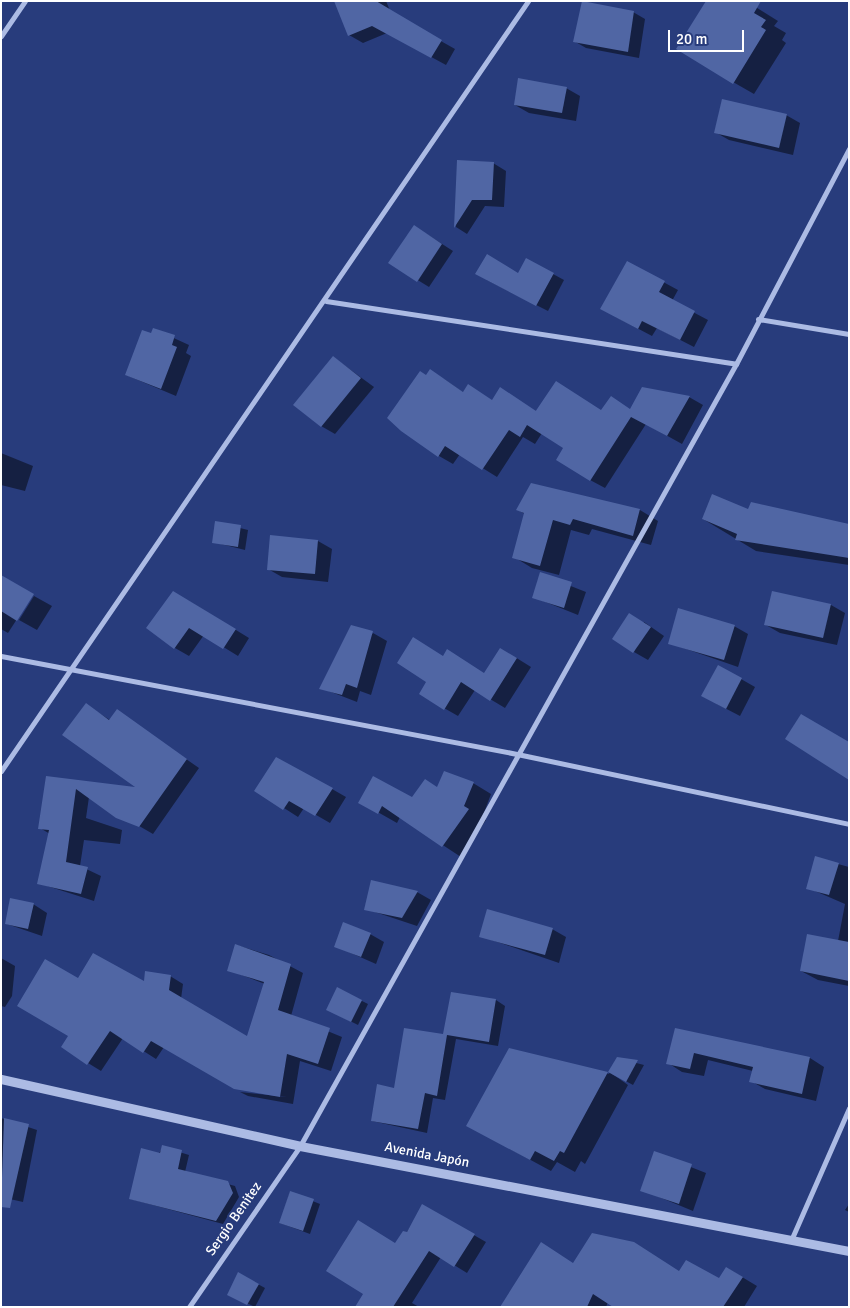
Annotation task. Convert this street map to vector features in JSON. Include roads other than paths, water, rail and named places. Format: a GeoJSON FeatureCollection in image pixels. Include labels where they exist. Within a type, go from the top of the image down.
{"type":"FeatureCollection","features":[{"type":"Feature","properties":{"kind":"street"},"geometry":{"type":"LineString","coordinates":[[1,36],[25,1]]}},
{"type":"Feature","properties":{"kind":"street"},"geometry":{"type":"LineString","coordinates":[[1,771],[326,301],[528,1]]}},
{"type":"Feature","properties":{"kind":"street","name":"Sergio Benitez"},"geometry":{"type":"LineString","coordinates":[[189,1307],[300,1146],[736,364],[849,149]]}},
{"type":"Feature","properties":{"kind":"street"},"geometry":{"type":"LineString","coordinates":[[326,301],[736,364]]}},
{"type":"Feature","properties":{"kind":"street"},"geometry":{"type":"LineString","coordinates":[[758,319],[849,334]]}},
{"type":"Feature","properties":{"kind":"street"},"geometry":{"type":"LineString","coordinates":[[1,656],[517,754],[849,824]]}},
{"type":"Feature","properties":{"kind":"street","name":"Avenida Japón"},"geometry":{"type":"LineString","coordinates":[[1,1079],[300,1146],[792,1238],[849,1252]]}},
{"type":"Feature","properties":{"kind":"street"},"geometry":{"type":"LineString","coordinates":[[792,1238],[849,1108]]}}]}
